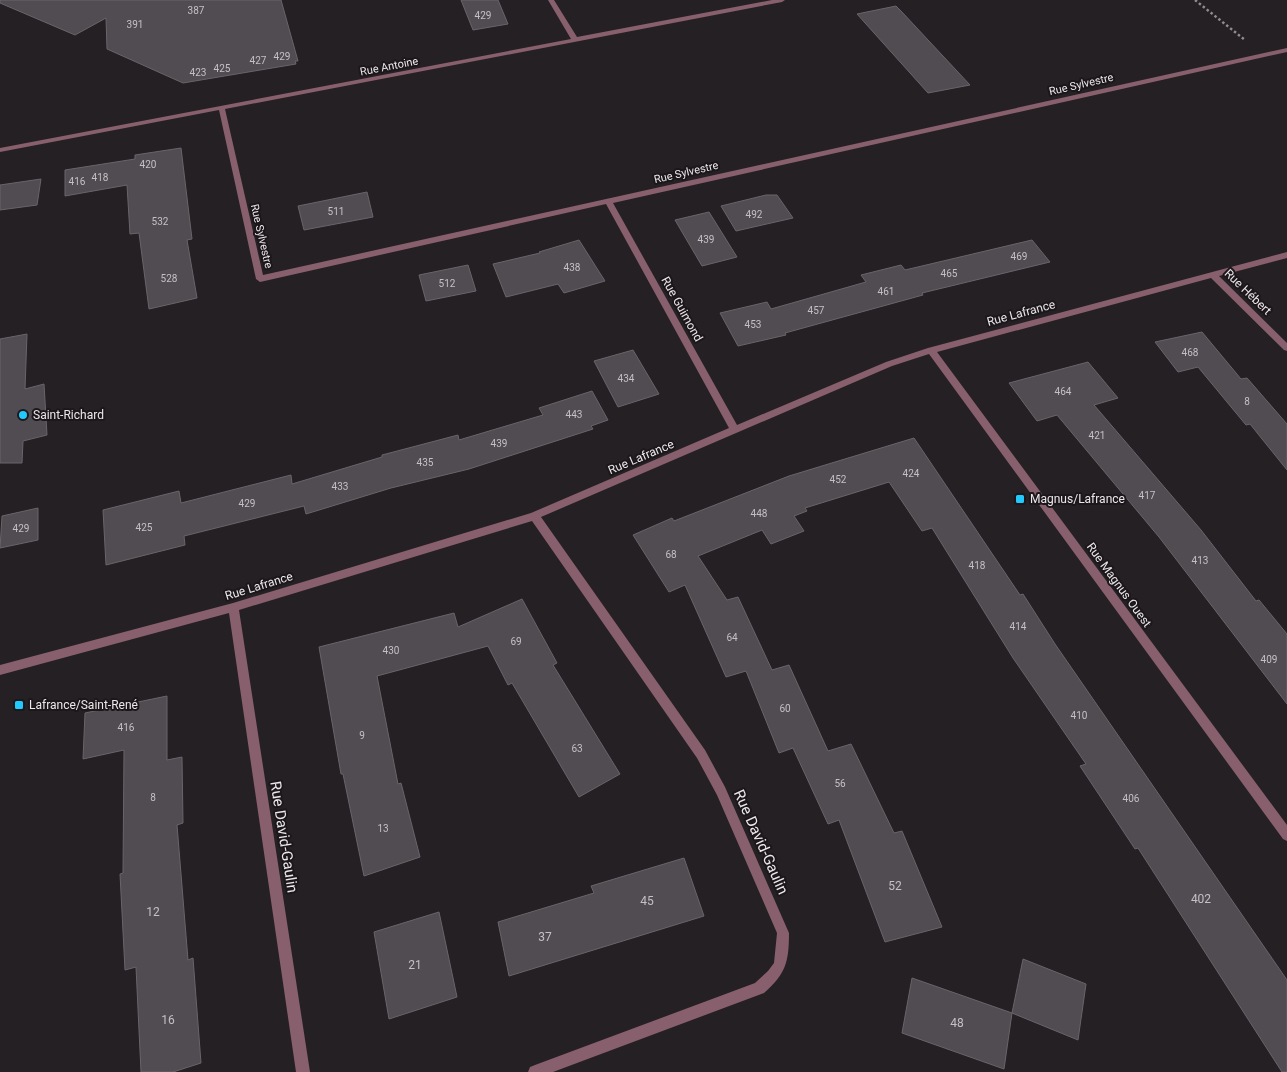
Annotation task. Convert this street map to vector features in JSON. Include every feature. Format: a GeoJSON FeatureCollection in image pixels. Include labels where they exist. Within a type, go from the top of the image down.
{"type":"FeatureCollection","features":[{"type":"Feature","properties":{"kind":"street"},"geometry":{"type":"LineString","coordinates":[[551,0],[575,40]]}},
{"type":"Feature","properties":{"kind":"street","name":"Rue Antoine"},"geometry":{"type":"LineString","coordinates":[[0,150],[222,109],[782,0]]}},
{"type":"Feature","properties":{"kind":"street","name":"Rue Sylvestre"},"geometry":{"type":"LineString","coordinates":[[222,109],[260,279],[1287,50]]}},
{"type":"Feature","properties":{"kind":"street","name":"Rue Guimond"},"geometry":{"type":"LineString","coordinates":[[608,201],[735,430]]}},
{"type":"Feature","properties":{"kind":"street","name":"Rue Lafrance"},"geometry":{"type":"LineString","coordinates":[[0,670],[233,607],[534,516],[889,364],[930,350],[1287,255]]}},
{"type":"Feature","properties":{"kind":"street","name":"Rue Hébert"},"geometry":{"type":"LineString","coordinates":[[1213,275],[1287,348]]}},
{"type":"Feature","properties":{"kind":"street","name":"Rue Magnus Ouest"},"geometry":{"type":"LineString","coordinates":[[930,350],[1287,835]]}},
{"type":"Feature","properties":{"kind":"street","name":"Rue David-Gaulin"},"geometry":{"type":"LineString","coordinates":[[534,516],[701,754],[721,791],[783,933],[783,957],[774,977],[760,988],[535,1072]]}},
{"type":"Feature","properties":{"kind":"street","name":"Rue David-Gaulin"},"geometry":{"type":"LineString","coordinates":[[233,607],[303,1072]]}},
{"type":"Feature","properties":{"kind":"path"},"geometry":{"type":"LineString","coordinates":[[1195,0],[1264,54]]}},
{"type":"Feature","properties":{"kind":"building"},"geometry":{"type":"Polygon","coordinates":[[[0,0],[281,0],[298,61],[295,61],[296,64],[183,83],[107,49],[106,18],[75,35],[0,3],[0,0]]]}},
{"type":"Feature","properties":{"kind":"building"},"geometry":{"type":"Polygon","coordinates":[[[461,0],[498,0],[508,24],[473,30],[461,0]]]}},
{"type":"Feature","properties":{"kind":"building"},"geometry":{"type":"Polygon","coordinates":[[[896,6],[970,85],[928,93],[857,14],[896,6]]]}},
{"type":"Feature","properties":{"kind":"building"},"geometry":{"type":"Polygon","coordinates":[[[181,148],[192,239],[187,240],[197,298],[149,309],[139,233],[130,234],[127,185],[65,196],[65,170],[135,159],[135,155],[181,148]]]}},
{"type":"Feature","properties":{"kind":"building"},"geometry":{"type":"Polygon","coordinates":[[[41,179],[37,205],[0,210],[0,185],[41,179]]]}},
{"type":"Feature","properties":{"kind":"building"},"geometry":{"type":"Polygon","coordinates":[[[367,192],[373,217],[304,230],[298,206],[367,192]]]}},
{"type":"Feature","properties":{"kind":"building"},"geometry":{"type":"Polygon","coordinates":[[[766,195],[777,195],[793,218],[736,231],[721,206],[766,195]]]}},
{"type":"Feature","properties":{"kind":"building"},"geometry":{"type":"Polygon","coordinates":[[[709,212],[737,257],[702,266],[675,220],[709,212]]]}},
{"type":"Feature","properties":{"kind":"building"},"geometry":{"type":"Polygon","coordinates":[[[579,240],[605,281],[564,293],[558,284],[506,297],[493,264],[540,253],[579,240]]]}},
{"type":"Feature","properties":{"kind":"building"},"geometry":{"type":"Polygon","coordinates":[[[1032,240],[1050,262],[922,293],[923,295],[785,333],[786,335],[738,346],[720,313],[767,302],[771,309],[866,282],[861,275],[901,265],[905,270],[1032,240]]]}},
{"type":"Feature","properties":{"kind":"building"},"geometry":{"type":"Polygon","coordinates":[[[468,265],[476,291],[426,301],[419,275],[468,265]]]}},
{"type":"Feature","properties":{"kind":"building"},"geometry":{"type":"Polygon","coordinates":[[[1202,332],[1241,379],[1247,378],[1287,424],[1287,470],[1250,424],[1246,425],[1198,367],[1178,372],[1155,342],[1202,332]]]}},
{"type":"Feature","properties":{"kind":"building"},"geometry":{"type":"Polygon","coordinates":[[[27,334],[25,389],[44,384],[47,435],[23,441],[22,463],[0,463],[0,339],[27,334]]]}},
{"type":"Feature","properties":{"kind":"building"},"geometry":{"type":"Polygon","coordinates":[[[633,350],[659,394],[618,407],[594,361],[633,350]]]}},
{"type":"Feature","properties":{"kind":"building"},"geometry":{"type":"Polygon","coordinates":[[[1088,362],[1118,398],[1094,405],[1201,530],[1256,601],[1259,600],[1287,634],[1287,704],[1159,537],[1057,415],[1037,421],[1009,383],[1088,362]]]}},
{"type":"Feature","properties":{"kind":"building"},"geometry":{"type":"Polygon","coordinates":[[[592,391],[608,420],[591,426],[593,429],[469,469],[391,488],[306,514],[304,506],[184,536],[185,545],[106,565],[103,510],[179,491],[181,503],[291,475],[292,484],[382,457],[382,455],[458,435],[459,440],[543,415],[539,408],[592,391]]]}},
{"type":"Feature","properties":{"kind":"building"},"geometry":{"type":"Polygon","coordinates":[[[914,438],[1020,595],[1023,594],[1055,644],[1287,980],[1287,1072],[1282,1072],[1138,848],[1135,849],[1080,766],[1086,764],[1013,658],[932,528],[922,531],[889,482],[805,508],[807,511],[794,516],[804,531],[771,544],[762,530],[698,556],[727,600],[738,597],[772,670],[789,665],[828,751],[851,744],[894,833],[902,831],[942,927],[885,942],[839,820],[828,824],[793,748],[779,753],[746,671],[726,677],[685,585],[669,592],[633,535],[672,518],[674,521],[789,476],[914,438]]]}},
{"type":"Feature","properties":{"kind":"building"},"geometry":{"type":"Polygon","coordinates":[[[38,508],[38,540],[0,548],[2,516],[38,508]]]}},
{"type":"Feature","properties":{"kind":"building"},"geometry":{"type":"Polygon","coordinates":[[[522,599],[557,663],[553,665],[620,774],[579,797],[512,683],[508,685],[488,646],[377,676],[398,784],[401,783],[420,857],[364,876],[343,774],[341,774],[319,647],[454,613],[458,627],[522,599]]]}},
{"type":"Feature","properties":{"kind":"building"},"geometry":{"type":"Polygon","coordinates":[[[167,696],[167,760],[182,757],[183,823],[177,825],[188,960],[193,958],[201,1063],[173,1072],[141,1072],[136,967],[125,970],[120,874],[123,873],[124,750],[83,759],[85,713],[167,696]]]}},
{"type":"Feature","properties":{"kind":"building"},"geometry":{"type":"Polygon","coordinates":[[[684,858],[704,916],[509,976],[498,922],[594,893],[591,886],[684,858]]]}},
{"type":"Feature","properties":{"kind":"building"},"geometry":{"type":"Polygon","coordinates":[[[439,912],[457,997],[389,1019],[374,932],[439,912]]]}},
{"type":"Feature","properties":{"kind":"building"},"geometry":{"type":"Polygon","coordinates":[[[1023,959],[1086,984],[1078,1040],[1012,1013],[1023,959]]]}},
{"type":"Feature","properties":{"kind":"building"},"geometry":{"type":"Polygon","coordinates":[[[912,978],[1012,1013],[1004,1069],[902,1033],[912,978]]]}},
{"type":"Feature","properties":{"kind":"place","name":"Saint-Richard"},"geometry":{"type":"Point","coordinates":[23,415]}},
{"type":"Feature","properties":{"kind":"place","name":"Magnus/Lafrance"},"geometry":{"type":"Point","coordinates":[1020,499]}},
{"type":"Feature","properties":{"kind":"place","name":"Lafrance/Saint-René"},"geometry":{"type":"Point","coordinates":[19,705]}}]}
